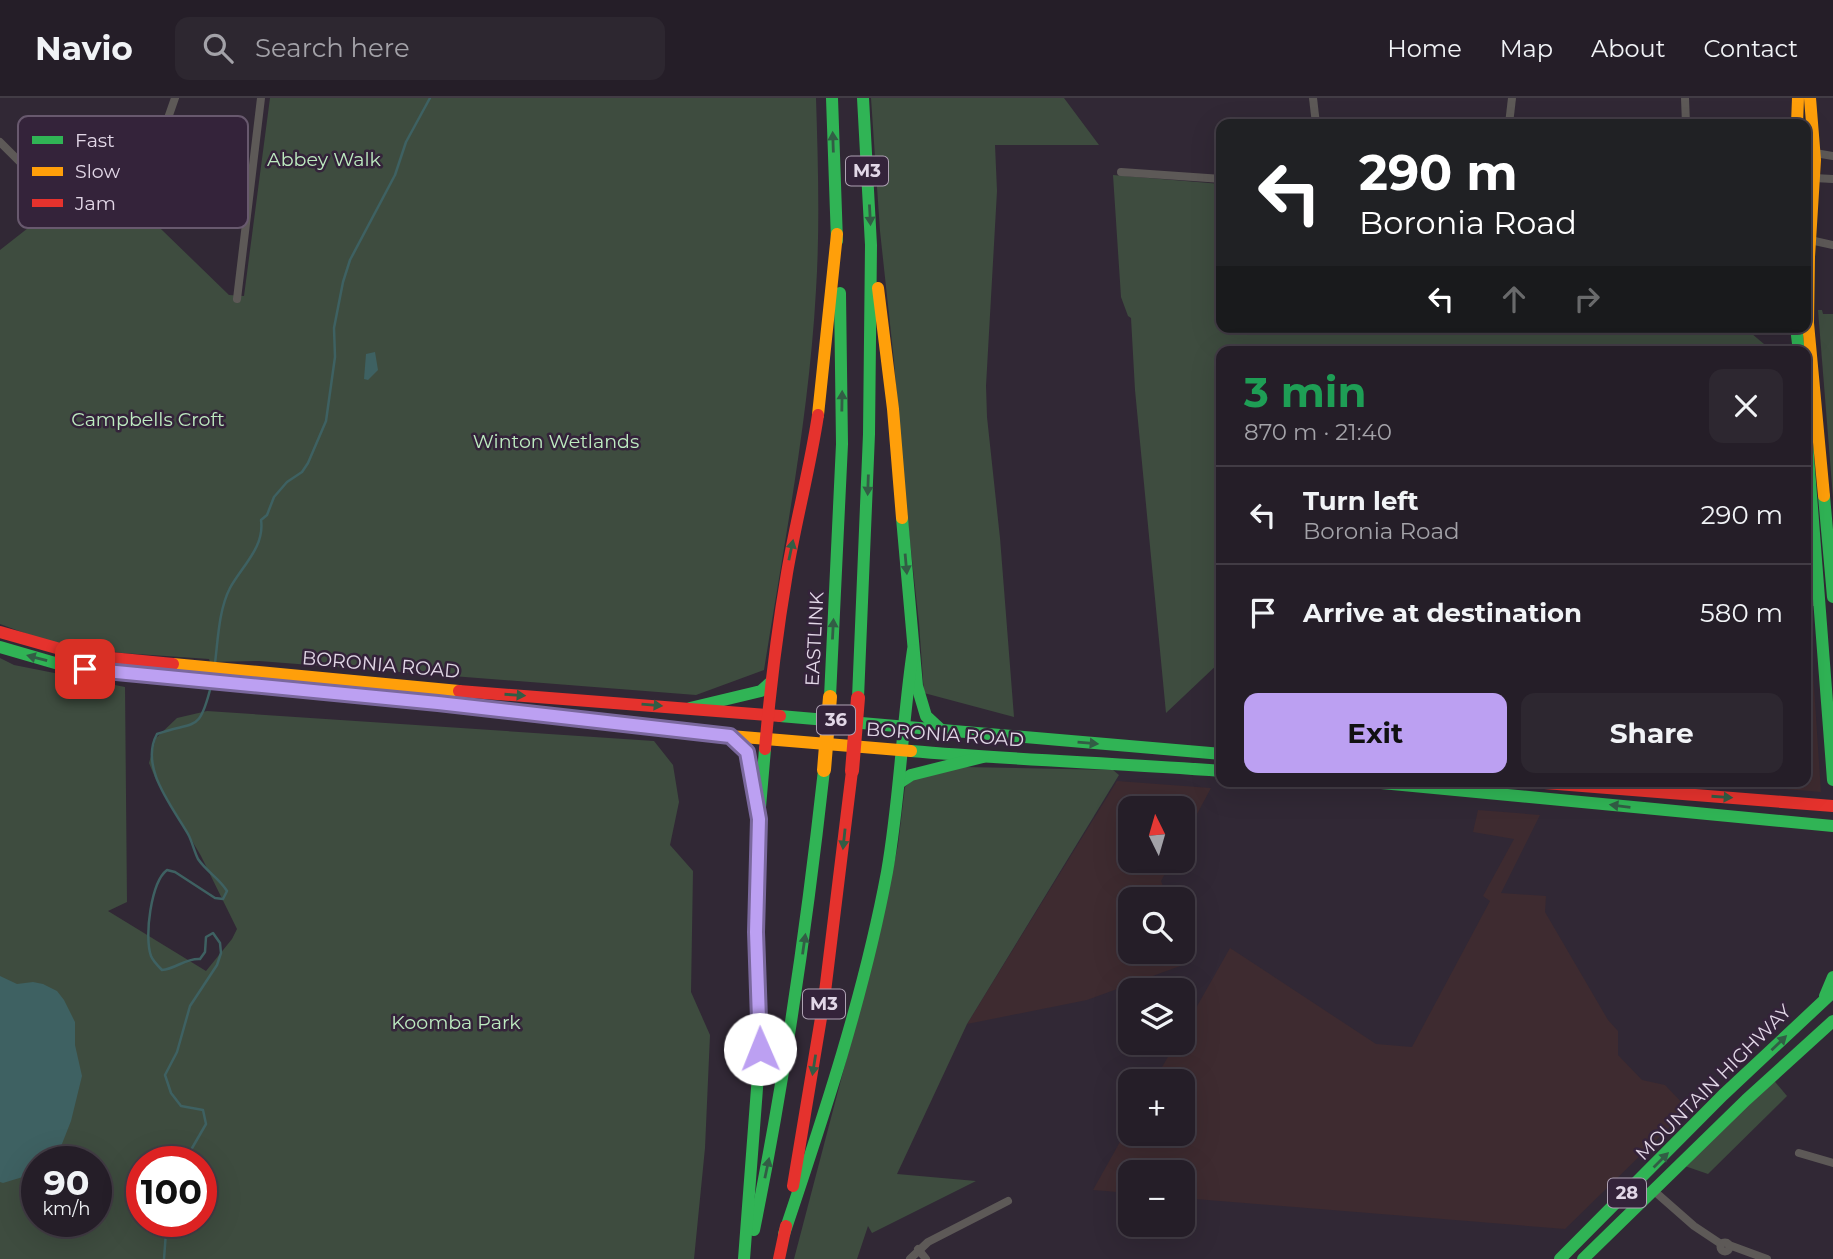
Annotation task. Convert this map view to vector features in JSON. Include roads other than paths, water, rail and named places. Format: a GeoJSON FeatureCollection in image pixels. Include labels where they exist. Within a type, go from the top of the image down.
{"type":"FeatureCollection","features":[{"type":"Feature","properties":{"kind":"main road","name":"EASTLINK"},"geometry":{"type":"LineString","coordinates":[[746,1259],[770,1155],[792,1026],[806,928],[830,697],[841,465],[842,343],[832,98]]}},
{"type":"Feature","properties":{"kind":"main road","name":"M3"},"geometry":{"type":"LineString","coordinates":[[779,1259],[824,1000],[852,771],[858,698],[869,434],[871,245],[863,98]]}},
{"type":"Feature","properties":{"kind":"main road"},"geometry":{"type":"LineString","coordinates":[[1797,119],[1798,98]]}},
{"type":"Feature","properties":{"kind":"main road"},"geometry":{"type":"LineString","coordinates":[[1810,98],[1815,153],[1811,173]]}},
{"type":"Feature","properties":{"kind":"main road"},"geometry":{"type":"LineString","coordinates":[[746,1259],[760,1049],[756,932],[759,819],[771,682],[787,572],[823,385],[837,234]]}},
{"type":"Feature","properties":{"kind":"main road"},"geometry":{"type":"LineString","coordinates":[[871,245],[893,409],[913,650],[924,712],[930,722],[940,729]]}},
{"type":"Feature","properties":{"kind":"main road"},"geometry":{"type":"LineString","coordinates":[[1811,368],[1833,597]]}},
{"type":"Feature","properties":{"kind":"main road"},"geometry":{"type":"LineString","coordinates":[[1811,573],[1812,602],[1830,690],[1833,780]]}},
{"type":"Feature","properties":{"kind":"main road","name":"BORONIA ROAD"},"geometry":{"type":"LineString","coordinates":[[0,632],[36,644],[85,654],[227,677],[439,696],[769,714],[1216,753]]}},
{"type":"Feature","properties":{"kind":"main road","name":"BORONIA ROAD"},"geometry":{"type":"LineString","coordinates":[[0,647],[85,669],[202,674]]}},
{"type":"Feature","properties":{"kind":"main road"},"geometry":{"type":"LineString","coordinates":[[784,1234],[820,1127],[874,930],[887,872],[913,650]]}},
{"type":"Feature","properties":{"kind":"main road"},"geometry":{"type":"LineString","coordinates":[[690,708],[761,691],[771,682]]}},
{"type":"Feature","properties":{"kind":"main road","name":"BORONIA ROAD"},"geometry":{"type":"LineString","coordinates":[[439,696],[730,736],[983,757],[1126,763],[1216,770]]}},
{"type":"Feature","properties":{"kind":"main road"},"geometry":{"type":"LineString","coordinates":[[730,736],[747,752],[759,819]]}},
{"type":"Feature","properties":{"kind":"main road"},"geometry":{"type":"LineString","coordinates":[[1034,738],[1037,748],[1057,760]]}},
{"type":"Feature","properties":{"kind":"main road"},"geometry":{"type":"LineString","coordinates":[[1126,763],[1128,746]]}},
{"type":"Feature","properties":{"kind":"main road"},"geometry":{"type":"LineString","coordinates":[[899,783],[911,775],[983,757]]}},
{"type":"Feature","properties":{"kind":"main road"},"geometry":{"type":"LineString","coordinates":[[1428,787],[1833,826]]}},
{"type":"Feature","properties":{"kind":"main road"},"geometry":{"type":"LineString","coordinates":[[1590,787],[1833,806]]}},
{"type":"Feature","properties":{"kind":"main road"},"geometry":{"type":"LineString","coordinates":[[1646,809],[1649,792]]}},
{"type":"Feature","properties":{"kind":"main road"},"geometry":{"type":"LineString","coordinates":[[1828,996],[1833,977]]}},
{"type":"Feature","properties":{"kind":"main road","name":"MOUNTAIN HIGHWAY"},"geometry":{"type":"LineString","coordinates":[[1560,1259],[1723,1096],[1828,996]]}},
{"type":"Feature","properties":{"kind":"main road","name":"MOUNTAIN HIGHWAY"},"geometry":{"type":"LineString","coordinates":[[1583,1259],[1653,1189],[1833,1021]]}},
{"type":"Feature","properties":{"kind":"street"},"geometry":{"type":"LineString","coordinates":[[169,116],[175,98]]}},
{"type":"Feature","properties":{"kind":"street"},"geometry":{"type":"LineString","coordinates":[[248,207],[261,98]]}},
{"type":"Feature","properties":{"kind":"street"},"geometry":{"type":"LineString","coordinates":[[1313,98],[1315,119]]}},
{"type":"Feature","properties":{"kind":"street"},"geometry":{"type":"LineString","coordinates":[[1510,119],[1512,98]]}},
{"type":"Feature","properties":{"kind":"street"},"geometry":{"type":"LineString","coordinates":[[1685,98],[1686,119]]}},
{"type":"Feature","properties":{"kind":"street"},"geometry":{"type":"LineString","coordinates":[[0,142],[18,160]]}},
{"type":"Feature","properties":{"kind":"street"},"geometry":{"type":"LineString","coordinates":[[1815,153],[1833,156]]}},
{"type":"Feature","properties":{"kind":"street"},"geometry":{"type":"LineString","coordinates":[[1121,172],[1216,179]]}},
{"type":"Feature","properties":{"kind":"street"},"geometry":{"type":"LineString","coordinates":[[1811,178],[1833,179]]}},
{"type":"Feature","properties":{"kind":"street"},"geometry":{"type":"LineString","coordinates":[[237,299],[245,228]]}},
{"type":"Feature","properties":{"kind":"street"},"geometry":{"type":"LineString","coordinates":[[1811,240],[1833,245]]}},
{"type":"Feature","properties":{"kind":"street"},"geometry":{"type":"LineString","coordinates":[[1799,1153],[1833,1163]]}},
{"type":"Feature","properties":{"kind":"street"},"geometry":{"type":"LineString","coordinates":[[1653,1189],[1724,1250],[1768,1259]]}},
{"type":"Feature","properties":{"kind":"street"},"geometry":{"type":"LineString","coordinates":[[909,1259],[918,1249],[1008,1201]]}},
{"type":"Feature","properties":{"kind":"street"},"geometry":{"type":"LineString","coordinates":[[918,1249],[926,1259]]}},
{"type":"Feature","properties":{"kind":"waterway"},"geometry":{"type":"LineString","coordinates":[[215,663],[223,605],[230,588],[256,548],[260,539],[261,520],[267,515],[274,497],[287,482],[302,472],[308,463],[326,421],[335,357],[334,328],[350,260],[395,175],[406,142],[430,98]]}},
{"type":"Feature","properties":{"kind":"waterway"},"geometry":{"type":"LineString","coordinates":[[193,1146],[206,1124],[203,1110],[181,1106],[171,1093],[165,1075],[177,1052],[190,1006],[217,965],[221,953],[220,943],[213,933],[206,937],[205,952],[200,959],[162,970],[152,958],[149,947],[150,910],[161,876],[167,870],[175,872],[215,898],[223,899],[227,891],[198,859],[188,834],[166,799],[152,760],[157,734],[199,719],[211,686]]}},
{"type":"Feature","properties":{"kind":"waterway"},"geometry":{"type":"LineString","coordinates":[[164,1259],[166,1237]]}},
{"type":"Feature","properties":{"kind":"park label","name":"Abbey Walk"},"geometry":{"type":"Point","coordinates":[324,159]}},
{"type":"Feature","properties":{"kind":"park label","name":"Campbells Croft"},"geometry":{"type":"Point","coordinates":[148,419]}},
{"type":"Feature","properties":{"kind":"park label","name":"Winton Wetlands"},"geometry":{"type":"Point","coordinates":[556,441]}},
{"type":"Feature","properties":{"kind":"park label","name":"Koomba Park"},"geometry":{"type":"Point","coordinates":[456,1022]}}]}
